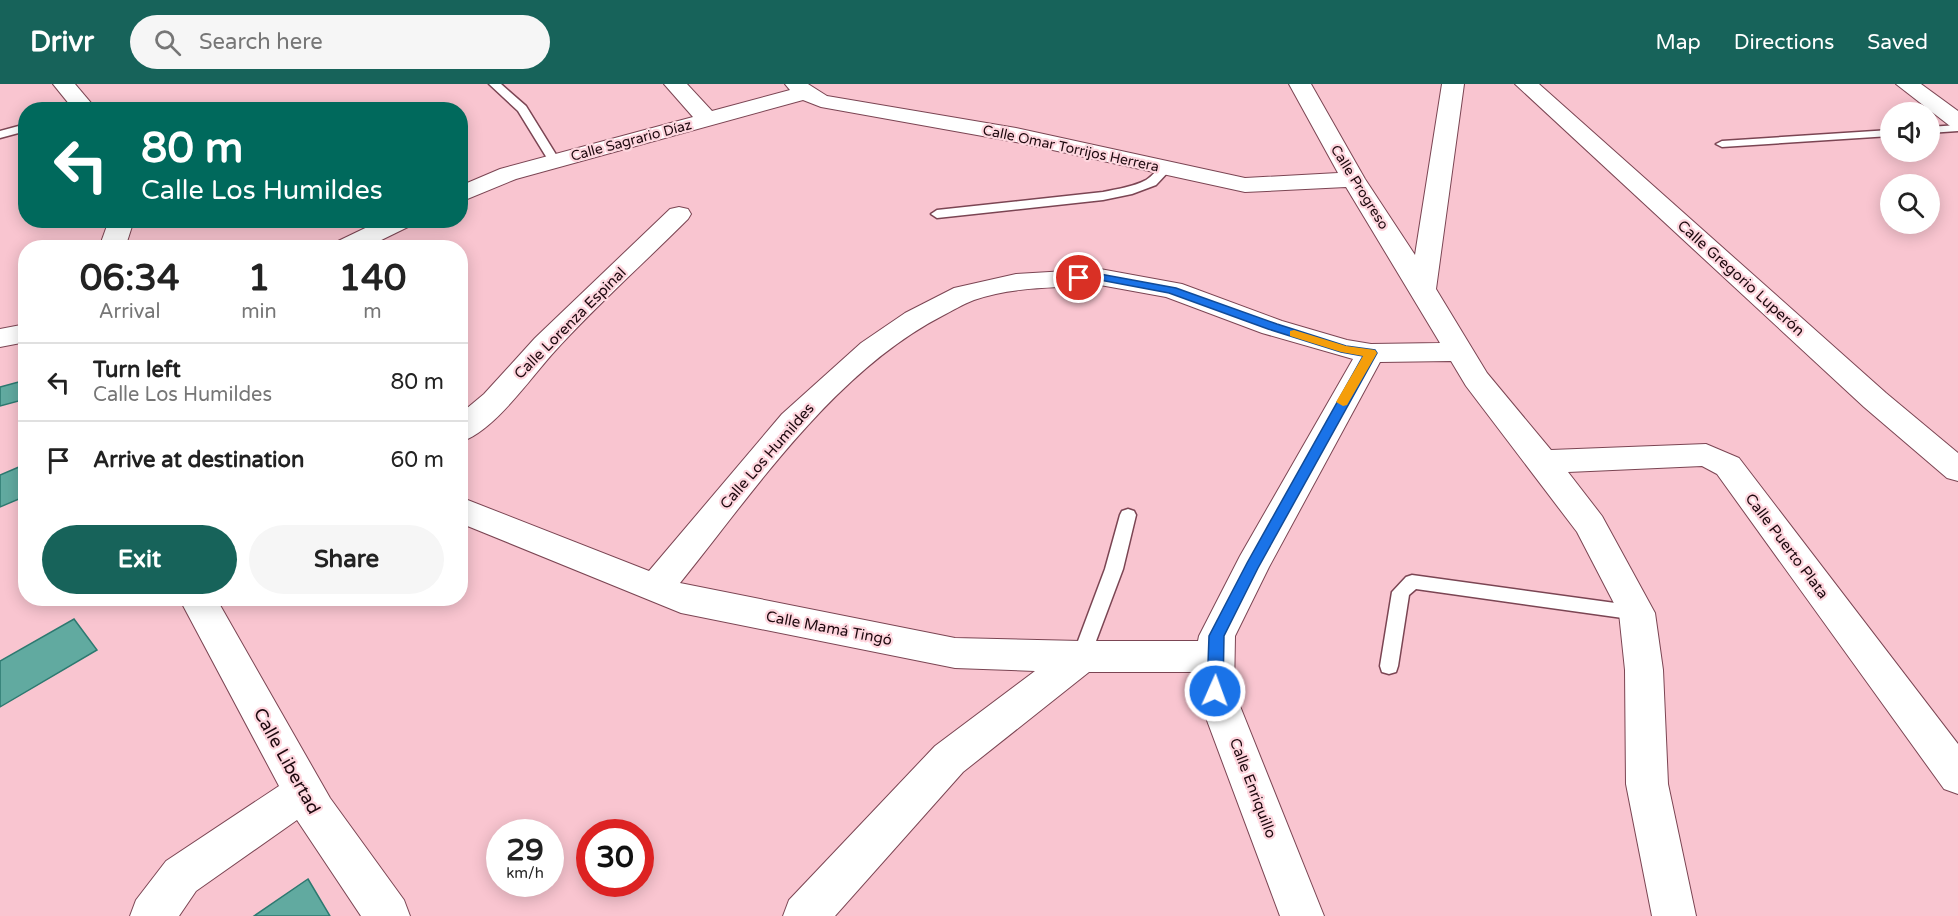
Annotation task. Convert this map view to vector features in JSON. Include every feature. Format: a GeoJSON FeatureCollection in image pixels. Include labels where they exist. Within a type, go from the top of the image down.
{"type":"FeatureCollection","features":[{"type":"Feature","properties":{"kind":"street"},"geometry":{"type":"LineString","coordinates":[[63,84],[80,102]]}},
{"type":"Feature","properties":{"kind":"street"},"geometry":{"type":"LineString","coordinates":[[675,84],[706,119]]}},
{"type":"Feature","properties":{"kind":"street","name":"Calle Progreso"},"geometry":{"type":"LineString","coordinates":[[1300,84],[1353,179],[1423,288],[1476,380],[1543,462],[1590,525],[1637,613]]}},
{"type":"Feature","properties":{"kind":"street"},"geometry":{"type":"LineString","coordinates":[[1423,288],[1453,84]]}},
{"type":"Feature","properties":{"kind":"street","name":"Calle Gregorio Luperón"},"geometry":{"type":"LineString","coordinates":[[1526,84],[1875,400],[1958,470]]}},
{"type":"Feature","properties":{"kind":"street"},"geometry":{"type":"LineString","coordinates":[[1908,84],[1958,121]]}},
{"type":"Feature","properties":{"kind":"street","name":"Calle Sagrario Díaz"},"geometry":{"type":"LineString","coordinates":[[468,192],[508,174],[706,119],[800,89]]}},
{"type":"Feature","properties":{"kind":"street","name":"Calle Omar Torrijos Herrera"},"geometry":{"type":"LineString","coordinates":[[800,89],[820,101],[1016,135],[1245,185],[1353,179]]}},
{"type":"Feature","properties":{"kind":"street","name":"Calle Lorenza Espinal"},"geometry":{"type":"LineString","coordinates":[[468,424],[495,401],[545,344],[679,214]]}},
{"type":"Feature","properties":{"kind":"street"},"geometry":{"type":"LineString","coordinates":[[360,240],[386,228]]}},
{"type":"Feature","properties":{"kind":"street","name":"Calle Los Humildes"},"geometry":{"type":"LineString","coordinates":[[655,589],[794,421],[871,349],[915,318],[964,294],[1016,282],[1100,277],[1172,290],[1272,327],[1345,349],[1371,353]]}},
{"type":"Feature","properties":{"kind":"street"},"geometry":{"type":"LineString","coordinates":[[0,338],[18,335]]}},
{"type":"Feature","properties":{"kind":"street"},"geometry":{"type":"LineString","coordinates":[[1371,353],[1459,352]]}},
{"type":"Feature","properties":{"kind":"street","name":"Calle Enriquillo"},"geometry":{"type":"LineString","coordinates":[[1302,916],[1215,691],[1216,636],[1371,353]]}},
{"type":"Feature","properties":{"kind":"street","name":"Calle Puerto Plata"},"geometry":{"type":"LineString","coordinates":[[1543,462],[1706,455],[1728,466],[1958,776]]}},
{"type":"Feature","properties":{"kind":"street","name":"Calle Mamá Tingó"},"geometry":{"type":"LineString","coordinates":[[468,512],[681,599],[955,653],[1081,657],[1216,656]]}},
{"type":"Feature","properties":{"kind":"street","name":"Calle Libertad"},"geometry":{"type":"LineString","coordinates":[[201,606],[315,812],[388,916]]}},
{"type":"Feature","properties":{"kind":"street"},"geometry":{"type":"LineString","coordinates":[[1637,613],[1644,670],[1647,784],[1674,916]]}},
{"type":"Feature","properties":{"kind":"street"},"geometry":{"type":"LineString","coordinates":[[805,916],[949,759],[1081,657]]}},
{"type":"Feature","properties":{"kind":"street"},"geometry":{"type":"LineString","coordinates":[[152,916],[181,876],[304,792]]}},
{"type":"Feature","properties":{"kind":"lane"},"geometry":{"type":"LineString","coordinates":[[494,84],[511,95],[523,108],[554,161]]}},
{"type":"Feature","properties":{"kind":"lane"},"geometry":{"type":"LineString","coordinates":[[1940,129],[1958,128]]}},
{"type":"Feature","properties":{"kind":"lane"},"geometry":{"type":"LineString","coordinates":[[0,135],[18,129]]}},
{"type":"Feature","properties":{"kind":"lane"},"geometry":{"type":"LineString","coordinates":[[1722,144],[1880,134]]}},
{"type":"Feature","properties":{"kind":"lane"},"geometry":{"type":"LineString","coordinates":[[937,214],[1103,196],[1132,190],[1152,182],[1165,169]]}},
{"type":"Feature","properties":{"kind":"lane"},"geometry":{"type":"LineString","coordinates":[[1081,657],[1114,569],[1128,515]]}},
{"type":"Feature","properties":{"kind":"lane"},"geometry":{"type":"LineString","coordinates":[[1389,666],[1401,592],[1412,582],[1637,613]]}},
{"type":"Feature","properties":{"kind":"building"},"geometry":{"type":"Polygon","coordinates":[[[18,382],[18,401],[0,406],[0,387],[18,382]]]}},
{"type":"Feature","properties":{"kind":"building"},"geometry":{"type":"Polygon","coordinates":[[[18,467],[18,499],[0,507],[0,475],[18,467]]]}},
{"type":"Feature","properties":{"kind":"building"},"geometry":{"type":"Polygon","coordinates":[[[74,619],[97,650],[0,707],[0,661],[74,619]]]}},
{"type":"Feature","properties":{"kind":"building"},"geometry":{"type":"Polygon","coordinates":[[[308,879],[330,916],[254,916],[308,879]]]}},
{"type":"Feature","properties":{"kind":"slow traffic"},"geometry":{"type":"LineString","coordinates":[[1294,333],[1345,349],[1371,353],[1343,402]]}},
{"type":"Feature","properties":{"kind":"route"},"geometry":{"type":"LineString","coordinates":[[1079,278],[1100,277],[1172,290],[1272,327],[1345,349],[1371,353],[1216,636],[1215,691]]}}]}
